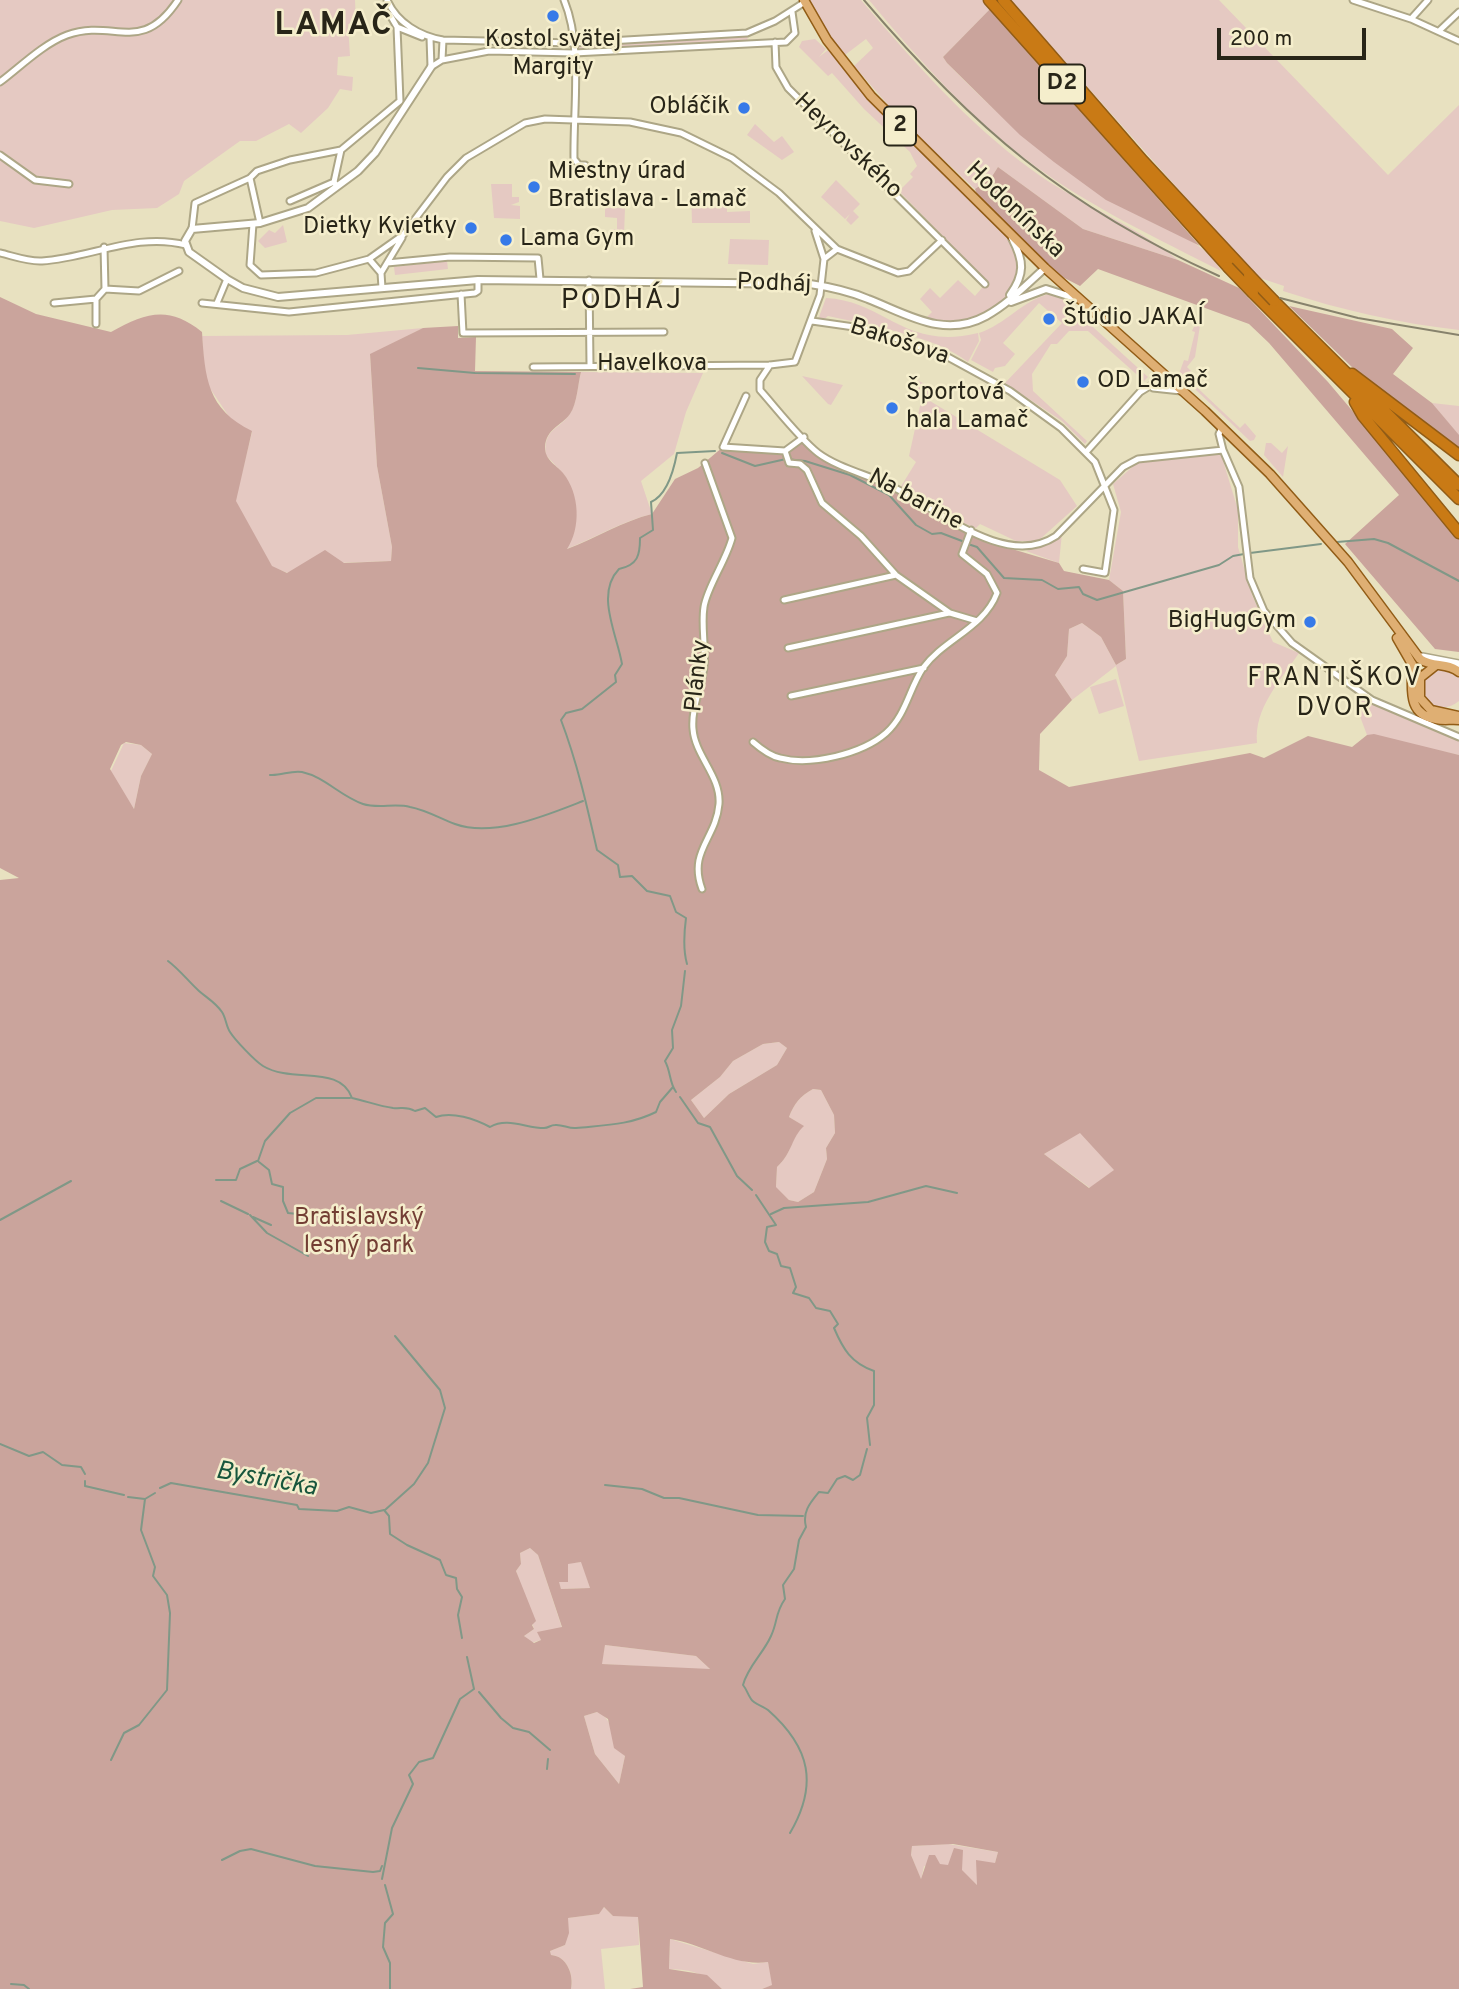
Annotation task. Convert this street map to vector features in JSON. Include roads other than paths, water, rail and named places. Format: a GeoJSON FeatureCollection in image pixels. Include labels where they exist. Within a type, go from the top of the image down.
{"type":"FeatureCollection","features":[{"type":"Feature","properties":{"kind":"highway","name":"D2"},"geometry":{"type":"LineString","coordinates":[[989,0],[1154,180],[1334,363],[1459,485]]}},
{"type":"Feature","properties":{"kind":"highway","name":"D2"},"geometry":{"type":"LineString","coordinates":[[1003,0],[1139,164]]}},
{"type":"Feature","properties":{"kind":"highway","name":"D2"},"geometry":{"type":"LineString","coordinates":[[1154,180],[1252,293],[1459,499]]}},
{"type":"Feature","properties":{"kind":"highway"},"geometry":{"type":"LineString","coordinates":[[1334,363],[1365,383],[1459,455]]}},
{"type":"Feature","properties":{"kind":"highway"},"geometry":{"type":"LineString","coordinates":[[1350,393],[1363,416],[1459,533]]}},
{"type":"Feature","properties":{"kind":"main road","name":"Hodonínska"},"geometry":{"type":"LineString","coordinates":[[805,1],[827,40],[863,88],[1009,234],[1222,427],[1278,482],[1371,593],[1413,656],[1420,678],[1418,691],[1423,704],[1434,712],[1448,712],[1459,718]]}},
{"type":"Feature","properties":{"kind":"main road","name":"Hodonínska"},"geometry":{"type":"LineString","coordinates":[[1413,656],[1435,666],[1446,665],[1459,671]]}},
{"type":"Feature","properties":{"kind":"main road"},"geometry":{"type":"LineString","coordinates":[[1459,664],[1413,656],[1410,690],[1418,709],[1434,719],[1459,718]]}},
{"type":"Feature","properties":{"kind":"main road"},"geometry":{"type":"LineString","coordinates":[[1420,678],[1435,666]]}},
{"type":"Feature","properties":{"kind":"main road"},"geometry":{"type":"LineString","coordinates":[[1448,712],[1459,706]]}},
{"type":"Feature","properties":{"kind":"street"},"geometry":{"type":"LineString","coordinates":[[0,82],[61,38],[98,30],[128,34],[148,29],[166,17],[178,0]]}},
{"type":"Feature","properties":{"kind":"street"},"geometry":{"type":"LineString","coordinates":[[387,0],[401,20],[428,37]]}},
{"type":"Feature","properties":{"kind":"street"},"geometry":{"type":"LineString","coordinates":[[564,0],[572,19],[574,43],[574,159],[579,165],[585,165]]}},
{"type":"Feature","properties":{"kind":"street"},"geometry":{"type":"LineString","coordinates":[[1353,0],[1363,1],[1411,19],[1459,41]]}},
{"type":"Feature","properties":{"kind":"street"},"geometry":{"type":"LineString","coordinates":[[1411,19],[1428,0]]}},
{"type":"Feature","properties":{"kind":"street"},"geometry":{"type":"LineString","coordinates":[[397,27],[443,40],[574,43],[747,33],[792,12],[805,1]]}},
{"type":"Feature","properties":{"kind":"street"},"geometry":{"type":"LineString","coordinates":[[192,229],[256,224],[308,208],[375,153],[403,103],[431,67],[442,60],[489,51],[574,53],[786,42],[796,33],[792,12]]}},
{"type":"Feature","properties":{"kind":"street"},"geometry":{"type":"LineString","coordinates":[[1439,32],[1459,12]]}},
{"type":"Feature","properties":{"kind":"street"},"geometry":{"type":"LineString","coordinates":[[390,15],[397,27],[403,103]]}},
{"type":"Feature","properties":{"kind":"street"},"geometry":{"type":"LineString","coordinates":[[428,37],[431,67]]}},
{"type":"Feature","properties":{"kind":"street"},"geometry":{"type":"LineString","coordinates":[[442,60],[443,40]]}},
{"type":"Feature","properties":{"kind":"street","name":"Heyrovského"},"geometry":{"type":"LineString","coordinates":[[775,42],[776,67],[782,81],[985,284]]}},
{"type":"Feature","properties":{"kind":"street"},"geometry":{"type":"LineString","coordinates":[[0,253],[39,262],[104,247],[165,240],[186,244],[187,235],[192,229],[195,203],[250,178],[257,171],[290,159],[341,150],[403,103]]}},
{"type":"Feature","properties":{"kind":"street"},"geometry":{"type":"LineString","coordinates":[[382,288],[381,273],[403,235],[447,177],[466,158],[525,123],[545,118],[630,122],[681,133],[732,158],[779,192],[837,249],[898,273],[909,271],[942,240]]}},
{"type":"Feature","properties":{"kind":"street"},"geometry":{"type":"LineString","coordinates":[[336,185],[341,150]]}},
{"type":"Feature","properties":{"kind":"street"},"geometry":{"type":"LineString","coordinates":[[0,155],[35,180],[69,184]]}},
{"type":"Feature","properties":{"kind":"street"},"geometry":{"type":"LineString","coordinates":[[250,178],[256,224],[250,265],[261,275],[316,273],[369,259],[403,235]]}},
{"type":"Feature","properties":{"kind":"street"},"geometry":{"type":"LineString","coordinates":[[290,201],[336,185]]}},
{"type":"Feature","properties":{"kind":"street"},"geometry":{"type":"LineString","coordinates":[[770,365],[795,362],[812,321],[822,286],[824,259],[815,230]]}},
{"type":"Feature","properties":{"kind":"street"},"geometry":{"type":"LineString","coordinates":[[1003,305],[1020,281],[1023,271],[1020,255],[1009,234]]}},
{"type":"Feature","properties":{"kind":"street","name":"Podháj"},"geometry":{"type":"LineString","coordinates":[[186,244],[192,255],[227,279],[243,288],[278,297],[478,280],[822,286],[856,295],[914,319],[942,326],[972,322],[1003,305],[1045,268]]}},
{"type":"Feature","properties":{"kind":"street"},"geometry":{"type":"LineString","coordinates":[[96,324],[96,299],[105,289],[104,247]]}},
{"type":"Feature","properties":{"kind":"street"},"geometry":{"type":"LineString","coordinates":[[824,259],[837,249]]}},
{"type":"Feature","properties":{"kind":"street"},"geometry":{"type":"LineString","coordinates":[[387,263],[450,257],[538,258],[540,279]]}},
{"type":"Feature","properties":{"kind":"street"},"geometry":{"type":"LineString","coordinates":[[369,259],[381,273]]}},
{"type":"Feature","properties":{"kind":"street"},"geometry":{"type":"LineString","coordinates":[[105,289],[139,291],[179,271]]}},
{"type":"Feature","properties":{"kind":"street"},"geometry":{"type":"LineString","coordinates":[[217,303],[227,279]]}},
{"type":"Feature","properties":{"kind":"street"},"geometry":{"type":"LineString","coordinates":[[202,303],[289,312],[461,294],[478,291],[478,280]]}},
{"type":"Feature","properties":{"kind":"street"},"geometry":{"type":"LineString","coordinates":[[589,280],[590,365]]}},
{"type":"Feature","properties":{"kind":"street"},"geometry":{"type":"LineString","coordinates":[[1003,305],[1046,289],[1078,299]]}},
{"type":"Feature","properties":{"kind":"street"},"geometry":{"type":"LineString","coordinates":[[461,294],[463,333],[664,332]]}},
{"type":"Feature","properties":{"kind":"street"},"geometry":{"type":"LineString","coordinates":[[54,303],[96,299]]}},
{"type":"Feature","properties":{"kind":"street","name":"Bakošova"},"geometry":{"type":"LineString","coordinates":[[812,321],[868,329],[946,356],[1016,395],[1087,451],[1114,510],[1105,573],[1083,569]]}},
{"type":"Feature","properties":{"kind":"street","name":"Havelkova"},"geometry":{"type":"LineString","coordinates":[[533,367],[770,365]]}},
{"type":"Feature","properties":{"kind":"street","name":"Na barine"},"geometry":{"type":"LineString","coordinates":[[770,365],[758,387],[818,453],[894,487],[930,511],[1014,547],[1043,545],[1123,467],[1138,459],[1223,450]]}},
{"type":"Feature","properties":{"kind":"street"},"geometry":{"type":"LineString","coordinates":[[1087,451],[1138,394],[1166,376]]}},
{"type":"Feature","properties":{"kind":"street"},"geometry":{"type":"LineString","coordinates":[[1150,387],[1183,392]]}},
{"type":"Feature","properties":{"kind":"street"},"geometry":{"type":"LineString","coordinates":[[746,396],[723,447],[787,457],[800,464],[807,470],[822,503],[861,536],[896,575],[950,613],[977,621]]}},
{"type":"Feature","properties":{"kind":"street"},"geometry":{"type":"LineString","coordinates":[[1222,427],[1219,434],[1223,450],[1239,487],[1250,578],[1264,611],[1292,643],[1372,700],[1459,737]]}},
{"type":"Feature","properties":{"kind":"street"},"geometry":{"type":"LineString","coordinates":[[787,457],[804,437]]}},
{"type":"Feature","properties":{"kind":"street","name":"Plánky"},"geometry":{"type":"LineString","coordinates":[[702,889],[695,871],[717,816],[719,800],[715,782],[697,748],[694,719],[705,664],[704,606],[732,538],[705,463]]}},
{"type":"Feature","properties":{"kind":"street"},"geometry":{"type":"LineString","coordinates":[[753,742],[781,759],[833,757],[858,751],[887,733],[908,703],[924,668],[990,611],[997,593],[987,574],[961,554],[971,530]]}},
{"type":"Feature","properties":{"kind":"street"},"geometry":{"type":"LineString","coordinates":[[784,600],[896,575]]}},
{"type":"Feature","properties":{"kind":"street"},"geometry":{"type":"LineString","coordinates":[[788,648],[950,613]]}},
{"type":"Feature","properties":{"kind":"street"},"geometry":{"type":"LineString","coordinates":[[791,696],[924,668]]}},
{"type":"Feature","properties":{"kind":"waterway"},"geometry":{"type":"LineString","coordinates":[[418,368],[475,373],[575,374]]}},
{"type":"Feature","properties":{"kind":"waterway"},"geometry":{"type":"LineString","coordinates":[[687,964],[684,941],[686,918],[676,912],[670,896],[647,891],[632,876],[620,877],[618,865],[597,850],[577,768],[561,720],[566,713],[582,709],[616,682],[615,675],[622,664],[610,615],[609,590],[619,569],[630,565],[637,558],[640,538],[653,530],[651,502],[657,499],[665,488],[677,453],[715,451]]}},
{"type":"Feature","properties":{"kind":"waterway"},"geometry":{"type":"LineString","coordinates":[[722,453],[755,466],[786,459],[805,461],[850,475],[889,495],[916,525],[932,534],[941,533],[962,541]]}},
{"type":"Feature","properties":{"kind":"waterway"},"geometry":{"type":"LineString","coordinates":[[1337,542],[1374,539],[1388,543],[1459,581]]}},
{"type":"Feature","properties":{"kind":"waterway"},"geometry":{"type":"LineString","coordinates":[[968,544],[977,547],[1004,578],[1042,580],[1058,589],[1079,587],[1083,594],[1097,600],[1219,565],[1233,556],[1244,554]]}},
{"type":"Feature","properties":{"kind":"waterway"},"geometry":{"type":"LineString","coordinates":[[1250,553],[1321,544]]}},
{"type":"Feature","properties":{"kind":"waterway"},"geometry":{"type":"LineString","coordinates":[[270,775],[294,772],[310,774],[363,804],[410,807],[470,828],[503,827],[520,823],[583,801]]}},
{"type":"Feature","properties":{"kind":"waterway"},"geometry":{"type":"LineString","coordinates":[[168,961],[214,1003],[223,1014],[233,1036],[263,1066],[288,1074],[337,1081],[346,1088],[352,1098],[378,1105],[415,1111],[425,1108],[436,1117],[463,1117],[490,1127],[510,1123],[537,1128],[552,1125],[576,1128],[617,1124],[656,1112],[660,1102],[673,1087]]}},
{"type":"Feature","properties":{"kind":"waterway"},"geometry":{"type":"LineString","coordinates":[[676,1092],[665,1061],[673,1048],[672,1030],[681,1006],[685,971]]}},
{"type":"Feature","properties":{"kind":"waterway"},"geometry":{"type":"LineString","coordinates":[[680,1097],[698,1123],[710,1127],[737,1176],[752,1190]]}},
{"type":"Feature","properties":{"kind":"waterway"},"geometry":{"type":"LineString","coordinates":[[258,1161],[265,1141],[290,1113],[316,1098],[350,1098]]}},
{"type":"Feature","properties":{"kind":"waterway"},"geometry":{"type":"LineString","coordinates":[[216,1180],[236,1180],[240,1169],[257,1161]]}},
{"type":"Feature","properties":{"kind":"waterway"},"geometry":{"type":"LineString","coordinates":[[259,1162],[269,1170],[272,1184],[283,1187],[283,1201],[288,1213],[298,1214]]}},
{"type":"Feature","properties":{"kind":"waterway"},"geometry":{"type":"LineString","coordinates":[[0,1220],[71,1181]]}},
{"type":"Feature","properties":{"kind":"waterway"},"geometry":{"type":"LineString","coordinates":[[771,1214],[784,1208],[868,1202],[926,1186],[957,1193]]}},
{"type":"Feature","properties":{"kind":"waterway"},"geometry":{"type":"LineString","coordinates":[[756,1195],[776,1225],[767,1227],[765,1242],[769,1251],[777,1254],[781,1266],[790,1268],[796,1287],[793,1293],[809,1298],[816,1308],[830,1311],[838,1324],[834,1328],[845,1349],[859,1364],[874,1371],[874,1405],[867,1418],[870,1445]]}},
{"type":"Feature","properties":{"kind":"waterway"},"geometry":{"type":"LineString","coordinates":[[221,1201],[248,1214]]}},
{"type":"Feature","properties":{"kind":"waterway"},"geometry":{"type":"LineString","coordinates":[[250,1215],[267,1233],[308,1256]]}},
{"type":"Feature","properties":{"kind":"waterway"},"geometry":{"type":"LineString","coordinates":[[253,1217],[271,1225]]}},
{"type":"Feature","properties":{"kind":"waterway"},"geometry":{"type":"LineString","coordinates":[[385,1510],[414,1484],[428,1463],[445,1408],[440,1390],[395,1336]]}},
{"type":"Feature","properties":{"kind":"waterway","name":"Bystrička"},"geometry":{"type":"LineString","coordinates":[[0,1444],[29,1456],[43,1452],[62,1465],[81,1467],[85,1474]]}},
{"type":"Feature","properties":{"kind":"waterway"},"geometry":{"type":"LineString","coordinates":[[790,1833],[804,1799],[806,1768],[794,1738],[768,1710],[752,1701],[743,1685],[748,1672],[771,1636],[785,1599],[783,1585],[794,1569],[799,1540],[806,1527],[808,1508],[819,1492],[828,1493],[837,1479],[845,1476],[853,1480],[860,1475],[867,1449]]}},
{"type":"Feature","properties":{"kind":"waterway","name":"Bystrička"},"geometry":{"type":"LineString","coordinates":[[85,1481],[85,1486],[124,1495]]}},
{"type":"Feature","properties":{"kind":"waterway","name":"Bystrička"},"geometry":{"type":"LineString","coordinates":[[160,1488],[171,1483],[297,1505],[299,1509],[337,1511],[349,1507],[371,1513],[384,1510],[389,1516],[390,1534],[440,1560],[446,1575],[456,1578],[457,1589],[462,1597],[458,1615],[462,1638]]}},
{"type":"Feature","properties":{"kind":"waterway"},"geometry":{"type":"LineString","coordinates":[[605,1485],[642,1489],[664,1498],[679,1498],[758,1515],[803,1516]]}},
{"type":"Feature","properties":{"kind":"waterway","name":"Bystrička"},"geometry":{"type":"LineString","coordinates":[[128,1497],[145,1499],[155,1493]]}},
{"type":"Feature","properties":{"kind":"waterway"},"geometry":{"type":"LineString","coordinates":[[111,1760],[124,1733],[139,1725],[167,1690],[170,1613],[167,1595],[153,1576],[155,1567],[141,1530],[145,1499]]}},
{"type":"Feature","properties":{"kind":"waterway","name":"Bystrička"},"geometry":{"type":"LineString","coordinates":[[382,1879],[392,1828],[413,1784],[409,1775],[419,1762],[433,1758],[460,1699],[474,1689],[467,1657]]}},
{"type":"Feature","properties":{"kind":"waterway"},"geometry":{"type":"LineString","coordinates":[[479,1692],[513,1728],[529,1732],[550,1750]]}},
{"type":"Feature","properties":{"kind":"waterway"},"geometry":{"type":"LineString","coordinates":[[547,1769],[548,1759]]}},
{"type":"Feature","properties":{"kind":"waterway"},"geometry":{"type":"LineString","coordinates":[[222,1860],[251,1849],[315,1866],[373,1872],[380,1871],[382,1866]]}},
{"type":"Feature","properties":{"kind":"waterway","name":"Bystrička"},"geometry":{"type":"LineString","coordinates":[[385,1885],[393,1914],[385,1923],[383,1947],[390,1963],[390,1989]]}},
{"type":"Feature","properties":{"kind":"waterway"},"geometry":{"type":"LineString","coordinates":[[11,1984],[24,1985],[29,1989]]}},
{"type":"Feature","properties":{"kind":"railway"},"geometry":{"type":"LineString","coordinates":[[864,0],[944,87],[983,125],[1025,160],[1114,222],[1219,276]]}},
{"type":"Feature","properties":{"kind":"railway"},"geometry":{"type":"LineString","coordinates":[[1280,298],[1358,318],[1459,335]]}},
{"type":"Feature","properties":{"kind":"place","name":"Kostol svätej Margity"},"geometry":{"type":"Point","coordinates":[553,16]}},
{"type":"Feature","properties":{"kind":"place","name":"Obláčik"},"geometry":{"type":"Point","coordinates":[744,108]}},
{"type":"Feature","properties":{"kind":"place","name":"Miestny úrad Bratislava - Lamač"},"geometry":{"type":"Point","coordinates":[534,187]}},
{"type":"Feature","properties":{"kind":"place","name":"Dietky Kvietky"},"geometry":{"type":"Point","coordinates":[471,228]}},
{"type":"Feature","properties":{"kind":"place","name":"Lama Gym"},"geometry":{"type":"Point","coordinates":[506,240]}},
{"type":"Feature","properties":{"kind":"place","name":"Štúdio JAKAÍ"},"geometry":{"type":"Point","coordinates":[1049,319]}},
{"type":"Feature","properties":{"kind":"place","name":"OD Lamač"},"geometry":{"type":"Point","coordinates":[1083,382]}},
{"type":"Feature","properties":{"kind":"place","name":"Športová hala Lamač"},"geometry":{"type":"Point","coordinates":[892,408]}},
{"type":"Feature","properties":{"kind":"place","name":"BigHugGym"},"geometry":{"type":"Point","coordinates":[1310,622]}},
{"type":"Feature","properties":{"kind":"district","name":"LAMAČ"},"geometry":{"type":"Point","coordinates":[334,28]}},
{"type":"Feature","properties":{"kind":"district","name":"PODHÁJ"},"geometry":{"type":"Point","coordinates":[622,302]}},
{"type":"Feature","properties":{"kind":"district","name":"FRANTIŠKOV DVOR"},"geometry":{"type":"Point","coordinates":[1335,695]}},
{"type":"Feature","properties":{"kind":"park label","name":"Bratislavský lesný park"},"geometry":{"type":"Point","coordinates":[359,1233]}}]}
